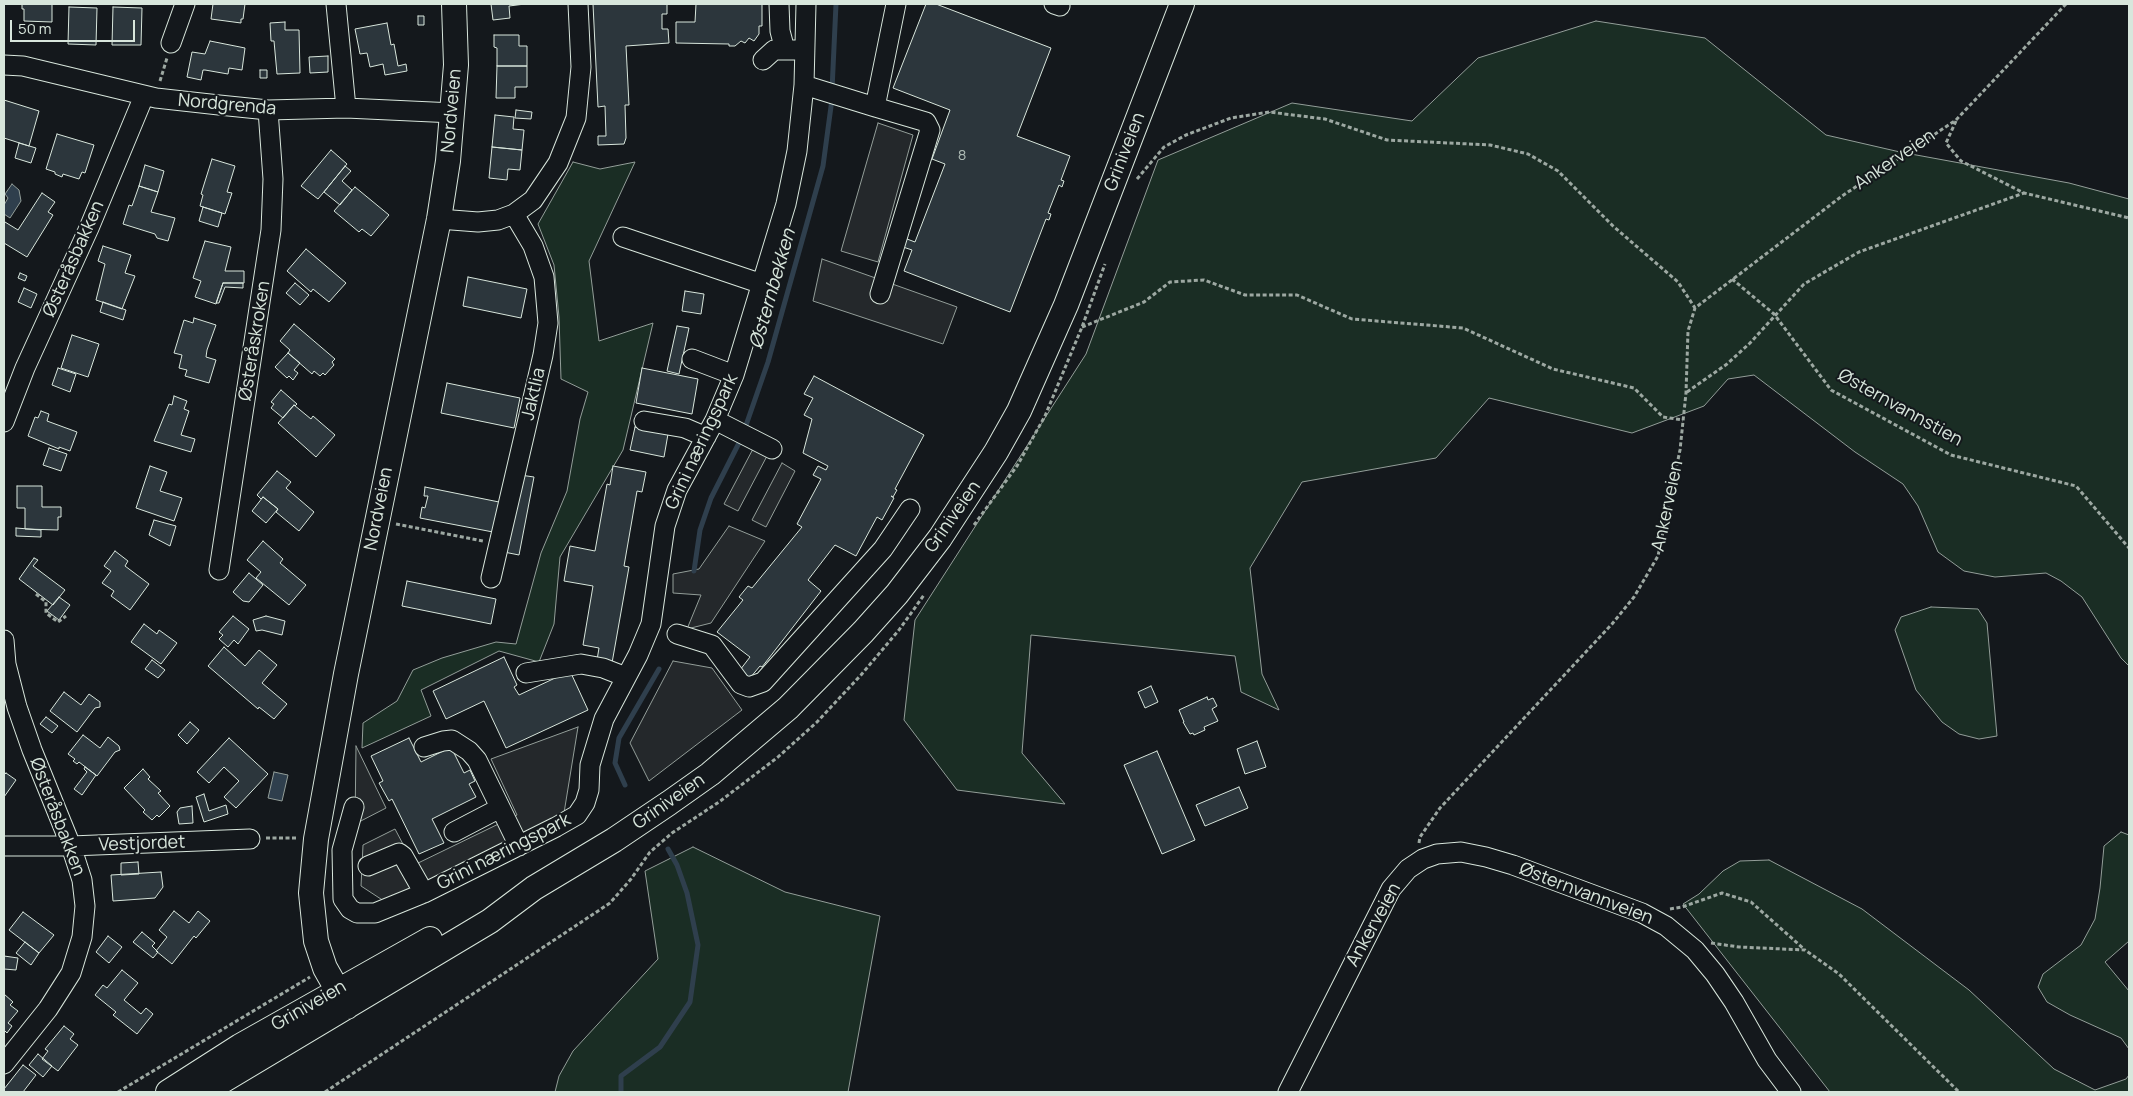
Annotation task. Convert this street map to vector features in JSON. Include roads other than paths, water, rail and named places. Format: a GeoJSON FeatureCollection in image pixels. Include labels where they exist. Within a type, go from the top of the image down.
{"type":"FeatureCollection","features":[{"type":"Feature","properties":{"kind":"main road","name":"Nordveien"},"geometry":{"type":"LineString","coordinates":[[342,998],[325,968],[316,941],[311,893],[316,838],[377,520],[439,219],[454,113],[456,65],[454,4]]}},
{"type":"Feature","properties":{"kind":"main road","name":"Griniveien"},"geometry":{"type":"LineString","coordinates":[[168,1092],[240,1046],[342,998],[490,921],[534,888],[614,840],[669,803],[746,745],[802,695],[864,632],[897,594],[940,538],[996,452],[1034,379],[1066,304],[1182,4]]}},
{"type":"Feature","properties":{"kind":"main road","name":"Griniveien"},"geometry":{"type":"LineString","coordinates":[[204,1092],[342,998]]}},
{"type":"Feature","properties":{"kind":"street"},"geometry":{"type":"LineString","coordinates":[[170,43],[185,4]]}},
{"type":"Feature","properties":{"kind":"street"},"geometry":{"type":"LineString","coordinates":[[336,4],[346,108]]}},
{"type":"Feature","properties":{"kind":"street"},"geometry":{"type":"LineString","coordinates":[[439,219],[478,222],[498,220],[514,214],[533,200],[558,163],[576,118],[581,68],[578,4]]}},
{"type":"Feature","properties":{"kind":"street"},"geometry":{"type":"LineString","coordinates":[[780,4],[780,31],[785,50]]}},
{"type":"Feature","properties":{"kind":"street","name":"Grini næringspark"},"geometry":{"type":"LineString","coordinates":[[354,807],[342,850],[343,898],[350,909],[358,913],[375,913],[424,893],[519,846],[577,815],[585,803],[589,790],[590,766],[604,719],[638,655],[651,624],[665,526],[678,490],[715,420],[734,376],[786,204],[813,88],[805,49],[806,4]]}},
{"type":"Feature","properties":{"kind":"street"},"geometry":{"type":"LineString","coordinates":[[875,106],[896,4]]}},
{"type":"Feature","properties":{"kind":"street"},"geometry":{"type":"LineString","coordinates":[[762,60],[774,50],[805,49]]}},
{"type":"Feature","properties":{"kind":"street","name":"Nordgrenda"},"geometry":{"type":"LineString","coordinates":[[4,65],[23,66],[150,97],[268,110],[346,108],[454,113]]}},
{"type":"Feature","properties":{"kind":"street"},"geometry":{"type":"LineString","coordinates":[[813,88],[926,122],[930,130],[880,294]]}},
{"type":"Feature","properties":{"kind":"street","name":"Østeråsbakken"},"geometry":{"type":"LineString","coordinates":[[4,422],[25,368],[150,97]]}},
{"type":"Feature","properties":{"kind":"street","name":"Østeråskroken"},"geometry":{"type":"LineString","coordinates":[[219,570],[271,230],[273,179],[268,110]]}},
{"type":"Feature","properties":{"kind":"street","name":"Jaktlia"},"geometry":{"type":"LineString","coordinates":[[491,578],[543,355],[548,323],[544,277],[533,246],[514,214]]}},
{"type":"Feature","properties":{"kind":"street"},"geometry":{"type":"LineString","coordinates":[[624,237],[762,284]]}},
{"type":"Feature","properties":{"kind":"street"},"geometry":{"type":"LineString","coordinates":[[692,359],[734,376]]}},
{"type":"Feature","properties":{"kind":"street"},"geometry":{"type":"LineString","coordinates":[[715,420],[739,430],[772,449]]}},
{"type":"Feature","properties":{"kind":"street"},"geometry":{"type":"LineString","coordinates":[[644,421],[685,428],[706,437]]}},
{"type":"Feature","properties":{"kind":"street"},"geometry":{"type":"LineString","coordinates":[[677,634],[712,645],[741,684],[749,687],[763,682],[883,549],[910,509]]}},
{"type":"Feature","properties":{"kind":"street","name":"Østeråsbakken"},"geometry":{"type":"LineString","coordinates":[[4,640],[6,664],[17,707],[32,750],[71,846],[82,880],[85,906],[82,936],[70,973],[48,1009],[4,1064]]}},
{"type":"Feature","properties":{"kind":"street"},"geometry":{"type":"LineString","coordinates":[[526,673],[564,665],[581,664],[603,668],[626,677]]}},
{"type":"Feature","properties":{"kind":"street"},"geometry":{"type":"LineString","coordinates":[[424,747],[452,740],[462,745],[477,760],[519,846]]}},
{"type":"Feature","properties":{"kind":"street"},"geometry":{"type":"LineString","coordinates":[[454,832],[500,808]]}},
{"type":"Feature","properties":{"kind":"street","name":"Vestjordet"},"geometry":{"type":"LineString","coordinates":[[4,846],[71,846],[250,839]]}},
{"type":"Feature","properties":{"kind":"street","name":"Østernvannveien"},"geometry":{"type":"LineString","coordinates":[[1419,862],[1437,854],[1461,852],[1473,854],[1513,865],[1642,913],[1666,926],[1703,958],[1724,986],[1767,1060],[1791,1092]]}},
{"type":"Feature","properties":{"kind":"street"},"geometry":{"type":"LineString","coordinates":[[368,866],[399,853],[403,856],[424,893]]}},
{"type":"Feature","properties":{"kind":"street","name":"Ankerveien"},"geometry":{"type":"LineString","coordinates":[[1288,1092],[1382,904],[1400,877],[1419,862]]}},
{"type":"Feature","properties":{"kind":"water"},"geometry":{"type":"Polygon","coordinates":[[[12,184],[19,190],[21,201],[10,218],[4,214],[4,205],[8,198],[5,194],[12,184]]]}},
{"type":"Feature","properties":{"kind":"water"},"geometry":{"type":"Polygon","coordinates":[[[274,772],[288,775],[282,801],[268,798],[274,772]]]}},
{"type":"Feature","properties":{"kind":"waterway","name":"Østernbekken"},"geometry":{"type":"LineString","coordinates":[[832,90],[836,4]]}},
{"type":"Feature","properties":{"kind":"waterway","name":"Østernbekken"},"geometry":{"type":"LineString","coordinates":[[744,431],[768,362],[823,166],[832,99]]}},
{"type":"Feature","properties":{"kind":"waterway","name":"Østernbekken"},"geometry":{"type":"LineString","coordinates":[[694,571],[700,530],[711,498],[741,439]]}},
{"type":"Feature","properties":{"kind":"waterway","name":"Østernbekken"},"geometry":{"type":"LineString","coordinates":[[625,785],[615,763],[619,738],[659,669]]}},
{"type":"Feature","properties":{"kind":"waterway","name":"Østernbekken"},"geometry":{"type":"LineString","coordinates":[[621,1092],[621,1076],[660,1047],[690,1002],[698,945],[687,893],[677,865],[668,849]]}}]}
